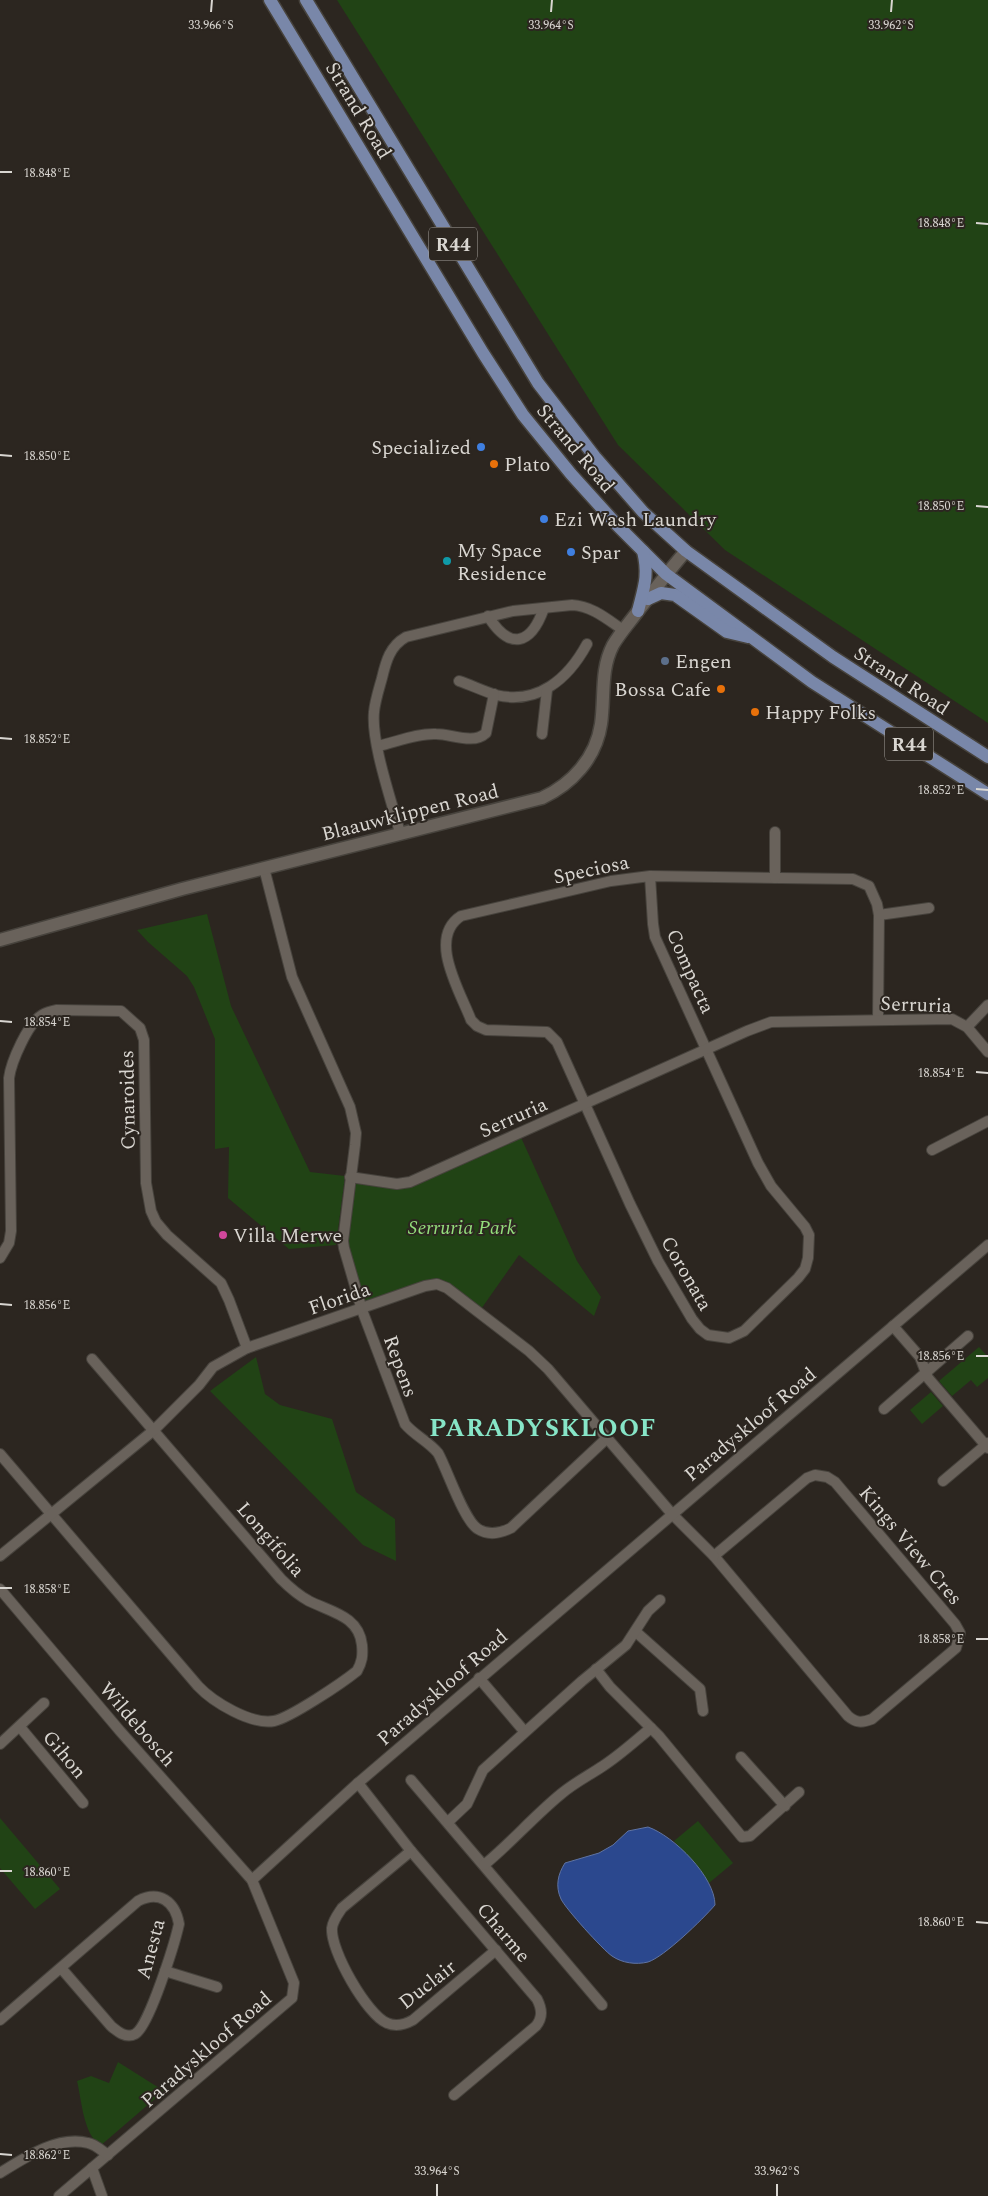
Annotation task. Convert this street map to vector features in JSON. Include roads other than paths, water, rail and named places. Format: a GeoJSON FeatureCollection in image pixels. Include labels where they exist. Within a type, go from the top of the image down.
{"type":"FeatureCollection","features":[{"type":"Feature","properties":{"kind":"main road","name":"Strand Road"},"geometry":{"type":"LineString","coordinates":[[270,0],[483,353],[523,415],[578,482],[618,526],[666,574],[812,682],[988,794]]}},
{"type":"Feature","properties":{"kind":"main road","name":"Strand Road"},"geometry":{"type":"LineString","coordinates":[[306,0],[538,383],[595,457],[643,512],[686,551],[833,657],[988,757]]}},
{"type":"Feature","properties":{"kind":"main road"},"geometry":{"type":"LineString","coordinates":[[638,611],[647,582],[643,551]]}},
{"type":"Feature","properties":{"kind":"main road"},"geometry":{"type":"LineString","coordinates":[[648,599],[661,592],[675,595],[727,632],[753,638]]}},
{"type":"Feature","properties":{"kind":"street","name":"Blaauwklippen Road"},"geometry":{"type":"LineString","coordinates":[[0,940],[172,892],[542,798],[564,786],[585,764],[598,738],[601,724],[604,676],[613,645],[666,574],[686,551]]}},
{"type":"Feature","properties":{"kind":"street"},"geometry":{"type":"LineString","coordinates":[[400,833],[378,746],[374,712],[385,663],[395,646],[406,637],[512,610],[582,606],[592,610],[623,630]]}},
{"type":"Feature","properties":{"kind":"street"},"geometry":{"type":"LineString","coordinates":[[488,616],[498,631],[514,639],[523,638],[530,634],[536,626],[544,608]]}},
{"type":"Feature","properties":{"kind":"street"},"geometry":{"type":"LineString","coordinates":[[459,681],[494,694],[521,697],[547,690],[569,672],[587,644]]}},
{"type":"Feature","properties":{"kind":"street"},"geometry":{"type":"LineString","coordinates":[[542,734],[547,690]]}},
{"type":"Feature","properties":{"kind":"street"},"geometry":{"type":"LineString","coordinates":[[378,746],[431,734],[472,739],[483,736],[486,734],[494,694]]}},
{"type":"Feature","properties":{"kind":"street"},"geometry":{"type":"LineString","coordinates":[[775,878],[776,832]]}},
{"type":"Feature","properties":{"kind":"street"},"geometry":{"type":"LineString","coordinates":[[264,868],[292,977],[350,1107],[356,1132],[350,1177]]}},
{"type":"Feature","properties":{"kind":"street","name":"Speciosa"},"geometry":{"type":"LineString","coordinates":[[584,1104],[553,1037],[547,1032],[486,1030],[477,1026],[471,1020],[446,956],[445,941],[452,922],[461,916],[611,881],[650,876],[853,879],[869,886],[877,904],[879,915],[878,1020]]}},
{"type":"Feature","properties":{"kind":"street","name":"Compacta"},"geometry":{"type":"LineString","coordinates":[[650,876],[653,924],[656,937],[706,1049]]}},
{"type":"Feature","properties":{"kind":"street"},"geometry":{"type":"LineString","coordinates":[[879,915],[929,908]]}},
{"type":"Feature","properties":{"kind":"street"},"geometry":{"type":"LineString","coordinates":[[967,1027],[988,1005]]}},
{"type":"Feature","properties":{"kind":"street","name":"Cynaroides"},"geometry":{"type":"LineString","coordinates":[[0,1258],[8,1243],[11,1231],[4,1110],[10,1069],[30,1028],[41,1015],[57,1010],[121,1011],[128,1015],[140,1028],[144,1040],[146,1183],[151,1211],[156,1222],[167,1235],[220,1283],[247,1348]]}},
{"type":"Feature","properties":{"kind":"street","name":"Serruria"},"geometry":{"type":"LineString","coordinates":[[350,1177],[397,1184],[410,1182],[706,1049],[771,1022],[952,1019],[967,1027],[988,1052]]}},
{"type":"Feature","properties":{"kind":"street","name":"Coronata"},"geometry":{"type":"LineString","coordinates":[[584,1104],[658,1261],[692,1319],[708,1335],[717,1337],[736,1336],[744,1331],[805,1269],[810,1246],[809,1235],[799,1218],[771,1186],[758,1163],[706,1049]]}},
{"type":"Feature","properties":{"kind":"street"},"geometry":{"type":"LineString","coordinates":[[932,1150],[988,1121]]}},
{"type":"Feature","properties":{"kind":"street","name":"Repens"},"geometry":{"type":"LineString","coordinates":[[350,1177],[342,1241],[362,1310],[405,1424],[411,1432],[431,1445],[438,1453],[464,1510],[476,1529],[492,1533],[502,1532],[511,1528],[606,1439]]}},
{"type":"Feature","properties":{"kind":"street","name":"Paradyskloof Road"},"geometry":{"type":"LineString","coordinates":[[59,2196],[292,1998],[294,1983],[252,1880],[358,1783],[479,1678],[988,1244]]}},
{"type":"Feature","properties":{"kind":"street","name":"Florida"},"geometry":{"type":"LineString","coordinates":[[0,1556],[154,1430],[182,1403],[213,1367],[247,1348],[362,1310],[425,1286],[437,1284],[447,1288],[529,1351],[548,1369],[672,1514]]}},
{"type":"Feature","properties":{"kind":"street"},"geometry":{"type":"LineString","coordinates":[[893,1326],[920,1357],[926,1373],[987,1445],[943,1481]]}},
{"type":"Feature","properties":{"kind":"street"},"geometry":{"type":"LineString","coordinates":[[884,1409],[968,1336]]}},
{"type":"Feature","properties":{"kind":"street","name":"Longifolia"},"geometry":{"type":"LineString","coordinates":[[51,1514],[198,1686],[219,1704],[261,1721],[274,1720],[288,1715],[352,1675],[362,1662],[361,1637],[357,1627],[346,1618],[307,1600],[287,1585],[92,1359]]}},
{"type":"Feature","properties":{"kind":"street"},"geometry":{"type":"LineString","coordinates":[[0,1454],[51,1514]]}},
{"type":"Feature","properties":{"kind":"street","name":"Kings View Cres"},"geometry":{"type":"LineString","coordinates":[[672,1514],[714,1556],[853,1721],[865,1722],[872,1719],[956,1648],[959,1641],[960,1633],[955,1624],[835,1482],[827,1477],[815,1475],[807,1478],[714,1556]]}},
{"type":"Feature","properties":{"kind":"street","name":"Wildebosch"},"geometry":{"type":"LineString","coordinates":[[0,1589],[120,1731],[252,1880]]}},
{"type":"Feature","properties":{"kind":"street"},"geometry":{"type":"LineString","coordinates":[[448,1822],[467,1804],[482,1770],[524,1731],[626,1645],[648,1611],[660,1600]]}},
{"type":"Feature","properties":{"kind":"street"},"geometry":{"type":"LineString","coordinates":[[636,1632],[700,1689],[703,1711]]}},
{"type":"Feature","properties":{"kind":"street"},"geometry":{"type":"LineString","coordinates":[[596,1669],[610,1687],[651,1728],[742,1837],[750,1836],[800,1792]]}},
{"type":"Feature","properties":{"kind":"street"},"geometry":{"type":"LineString","coordinates":[[479,1678],[524,1731]]}},
{"type":"Feature","properties":{"kind":"street"},"geometry":{"type":"LineString","coordinates":[[0,1744],[44,1703]]}},
{"type":"Feature","properties":{"kind":"street","name":"Gihon"},"geometry":{"type":"LineString","coordinates":[[20,1727],[83,1803]]}},
{"type":"Feature","properties":{"kind":"street"},"geometry":{"type":"LineString","coordinates":[[484,1865],[514,1839],[527,1823],[561,1794],[602,1767],[651,1728]]}},
{"type":"Feature","properties":{"kind":"street"},"geometry":{"type":"LineString","coordinates":[[742,1757],[785,1806]]}},
{"type":"Feature","properties":{"kind":"street"},"geometry":{"type":"LineString","coordinates":[[411,1780],[602,2005]]}},
{"type":"Feature","properties":{"kind":"street","name":"Charme"},"geometry":{"type":"LineString","coordinates":[[358,1783],[412,1851],[538,1999],[542,2009],[541,2017],[536,2026],[454,2095]]}},
{"type":"Feature","properties":{"kind":"street","name":"Duclair"},"geometry":{"type":"LineString","coordinates":[[412,1851],[342,1908],[332,1928],[341,1960],[352,1984],[382,2020],[398,2026],[413,2020],[496,1950]]}},
{"type":"Feature","properties":{"kind":"street","name":"Anesta"},"geometry":{"type":"LineString","coordinates":[[0,2020],[138,1901],[153,1896],[160,1897],[171,1904],[178,1916],[179,1924],[165,1971],[144,2024],[135,2034],[129,2036],[119,2033],[111,2026],[61,1968]]}},
{"type":"Feature","properties":{"kind":"street"},"geometry":{"type":"LineString","coordinates":[[165,1971],[217,1987]]}},
{"type":"Feature","properties":{"kind":"street"},"geometry":{"type":"LineString","coordinates":[[0,2173],[40,2149],[72,2142],[90,2143],[108,2155]]}},
{"type":"Feature","properties":{"kind":"street"},"geometry":{"type":"LineString","coordinates":[[92,2168],[102,2196]]}},
{"type":"Feature","properties":{"kind":"water"},"geometry":{"type":"Polygon","coordinates":[[[648,1827],[681,1848],[701,1870],[713,1894],[715,1905],[693,1928],[664,1953],[648,1962],[629,1963],[612,1956],[564,1904],[558,1889],[558,1880],[565,1863],[599,1853],[613,1845],[628,1831],[648,1827]]]}},
{"type":"Feature","properties":{"kind":"place","name":"Specialized"},"geometry":{"type":"Point","coordinates":[481,447]}},
{"type":"Feature","properties":{"kind":"place","name":"Plato"},"geometry":{"type":"Point","coordinates":[494,464]}},
{"type":"Feature","properties":{"kind":"place","name":"Ezi Wash Laundry"},"geometry":{"type":"Point","coordinates":[544,519]}},
{"type":"Feature","properties":{"kind":"place","name":"Spar"},"geometry":{"type":"Point","coordinates":[571,552]}},
{"type":"Feature","properties":{"kind":"place","name":"My Space Residence"},"geometry":{"type":"Point","coordinates":[447,561]}},
{"type":"Feature","properties":{"kind":"place","name":"Engen"},"geometry":{"type":"Point","coordinates":[665,661]}},
{"type":"Feature","properties":{"kind":"place","name":"Bossa Cafe"},"geometry":{"type":"Point","coordinates":[721,689]}},
{"type":"Feature","properties":{"kind":"place","name":"Happy Folks"},"geometry":{"type":"Point","coordinates":[755,712]}},
{"type":"Feature","properties":{"kind":"place","name":"Villa Merwe"},"geometry":{"type":"Point","coordinates":[223,1235]}},
{"type":"Feature","properties":{"kind":"district","name":"PARADYSKLOOF"},"geometry":{"type":"Point","coordinates":[543,1427]}},
{"type":"Feature","properties":{"kind":"park label","name":"Serruria Park"},"geometry":{"type":"Point","coordinates":[462,1227]}}]}
